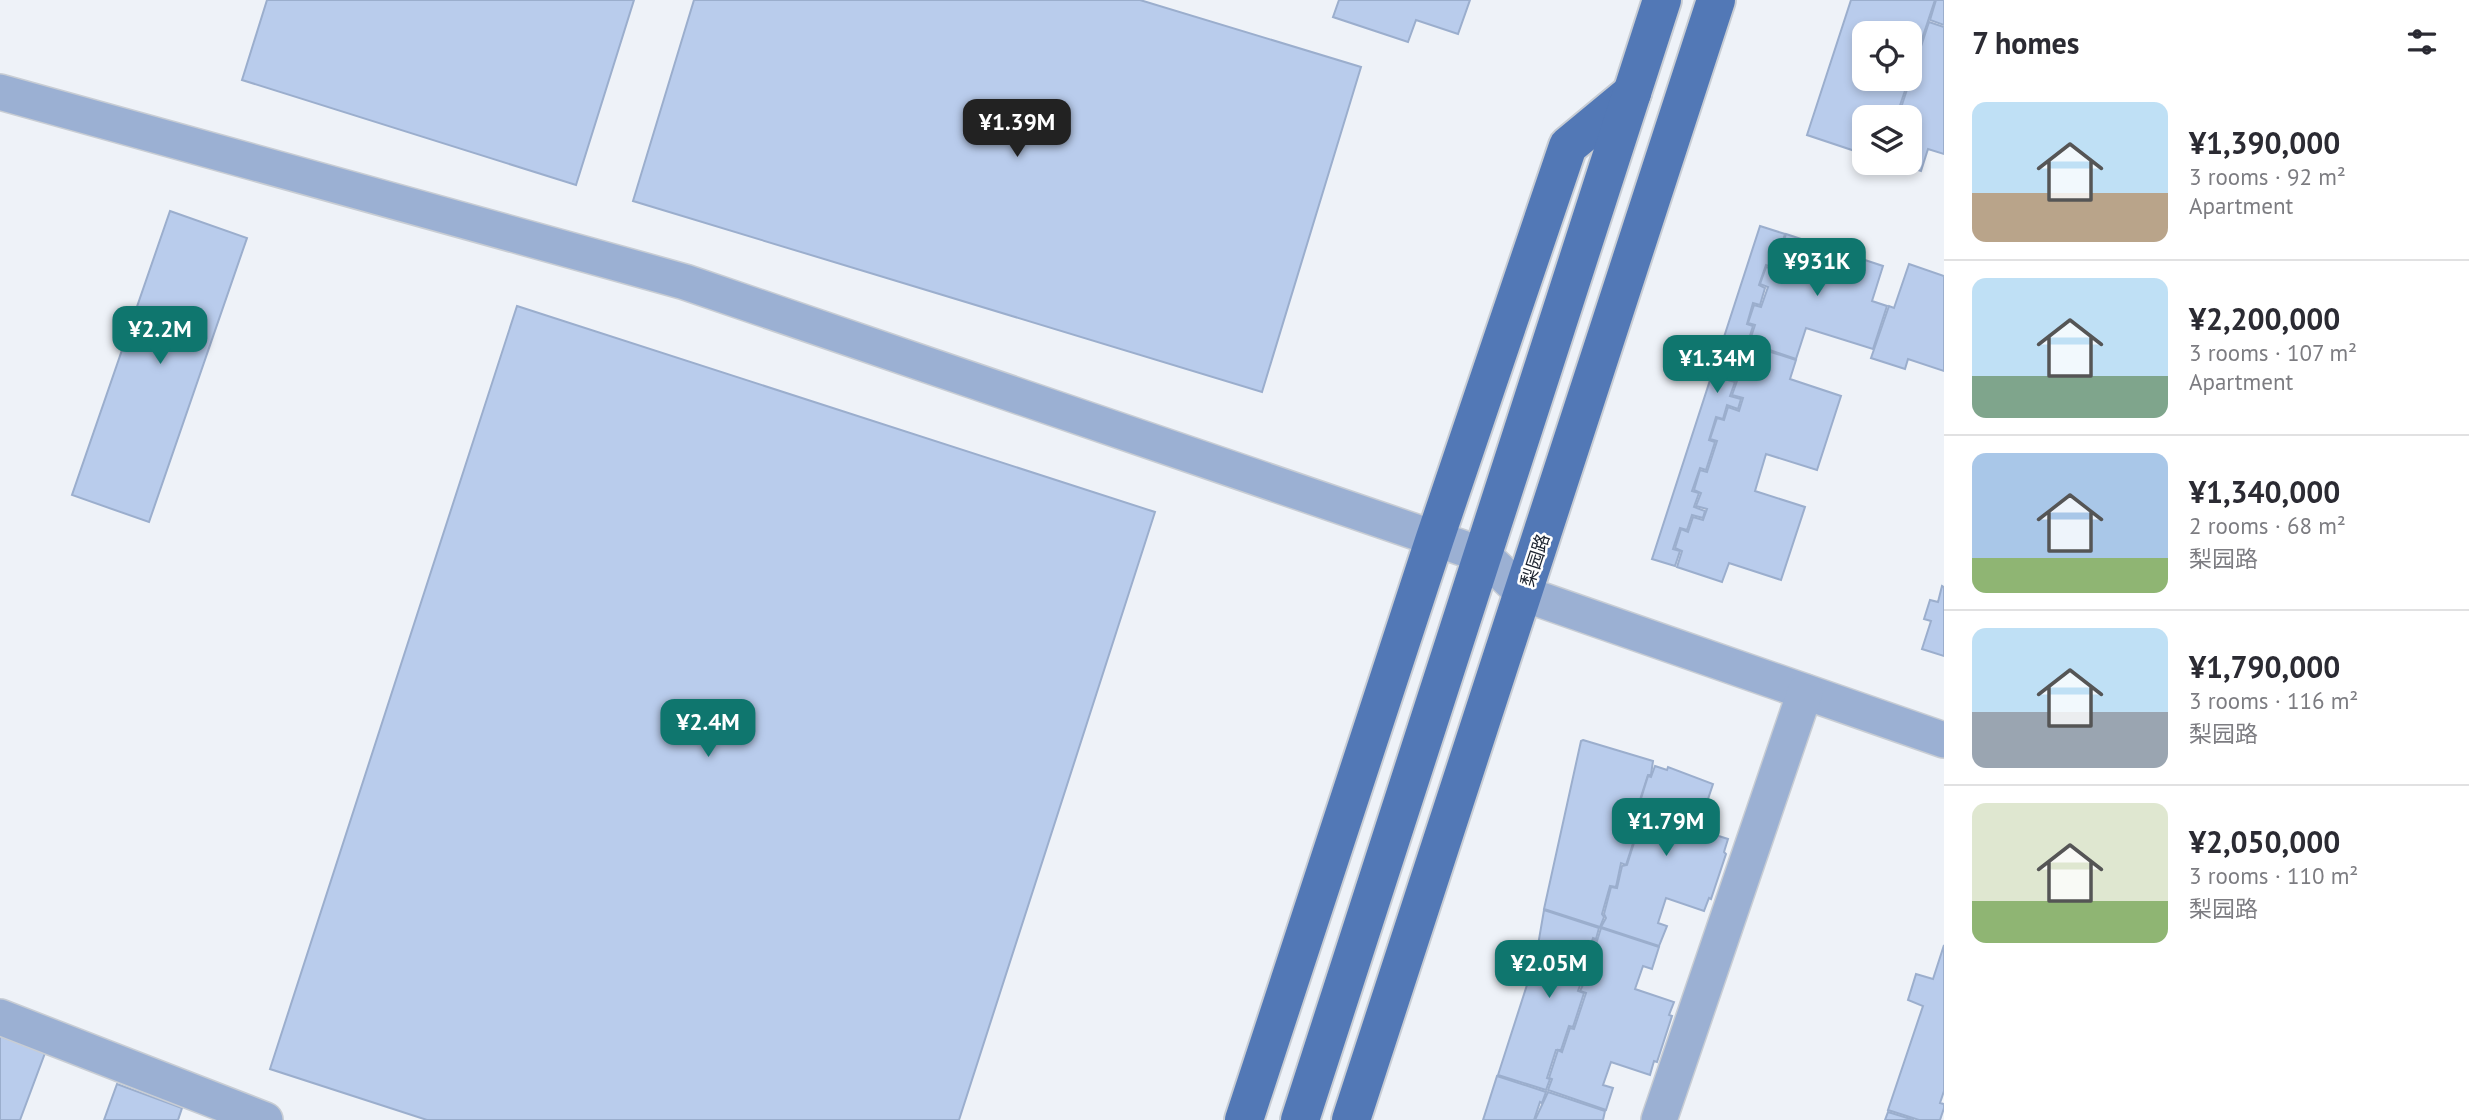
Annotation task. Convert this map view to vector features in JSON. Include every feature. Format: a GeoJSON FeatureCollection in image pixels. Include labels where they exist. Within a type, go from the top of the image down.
{"type":"FeatureCollection","features":[{"type":"Feature","properties":{"kind":"main road"},"geometry":{"type":"LineString","coordinates":[[1300,1120],[1662,0]]}},
{"type":"Feature","properties":{"kind":"main road","name":"梨园路"},"geometry":{"type":"LineString","coordinates":[[1351,1120],[1716,0]]}},
{"type":"Feature","properties":{"kind":"main road"},"geometry":{"type":"LineString","coordinates":[[1244,1120],[1435,538],[1568,146],[1632,93]]}},
{"type":"Feature","properties":{"kind":"street"},"geometry":{"type":"LineString","coordinates":[[0,92],[685,282],[1483,555],[1524,594],[1944,740]]}},
{"type":"Feature","properties":{"kind":"street"},"geometry":{"type":"LineString","coordinates":[[1660,1120],[1805,692]]}},
{"type":"Feature","properties":{"kind":"street"},"geometry":{"type":"LineString","coordinates":[[0,1017],[264,1120]]}},
{"type":"Feature","properties":{"kind":"building"},"geometry":{"type":"Polygon","coordinates":[[[267,0],[634,0],[576,185],[242,80],[267,0]]]}},
{"type":"Feature","properties":{"kind":"building"},"geometry":{"type":"Polygon","coordinates":[[[694,0],[1140,0],[1361,67],[1262,392],[633,201],[694,0]]]}},
{"type":"Feature","properties":{"kind":"building"},"geometry":{"type":"Polygon","coordinates":[[[1339,0],[1470,0],[1458,34],[1416,20],[1408,42],[1333,17],[1339,0]]]}},
{"type":"Feature","properties":{"kind":"building"},"geometry":{"type":"Polygon","coordinates":[[[1851,0],[1935,0],[1922,39],[1922,21],[1852,21],[1852,91],[1905,91],[1900,105],[1852,105],[1852,150],[1807,135],[1851,0]]]}},
{"type":"Feature","properties":{"kind":"building"},"geometry":{"type":"Polygon","coordinates":[[[1936,0],[1944,0],[1944,25],[1930,20],[1936,0]]]}},
{"type":"Feature","properties":{"kind":"building"},"geometry":{"type":"Polygon","coordinates":[[[1929,22],[1944,27],[1944,154],[1928,149],[1922,168],[1922,105],[1902,105],[1906,91],[1922,91],[1922,43],[1929,22]]]}},
{"type":"Feature","properties":{"kind":"building"},"geometry":{"type":"Polygon","coordinates":[[[170,211],[247,238],[149,522],[72,495],[170,211]]]}},
{"type":"Feature","properties":{"kind":"building"},"geometry":{"type":"Polygon","coordinates":[[[1760,226],[1785,234],[1774,268],[1766,265],[1759,285],[1765,288],[1760,305],[1753,303],[1747,324],[1753,326],[1742,361],[1735,358],[1728,380],[1735,382],[1730,396],[1741,399],[1738,409],[1727,405],[1723,419],[1716,417],[1709,440],[1715,442],[1706,470],[1700,468],[1692,491],[1699,493],[1694,507],[1705,511],[1703,518],[1692,515],[1687,530],[1680,528],[1673,549],[1680,551],[1675,566],[1652,559],[1760,226]]]}},
{"type":"Feature","properties":{"kind":"building"},"geometry":{"type":"Polygon","coordinates":[[[1786,234],[1883,266],[1872,301],[1887,306],[1873,349],[1806,328],[1796,359],[1749,343],[1755,325],[1748,323],[1754,305],[1761,307],[1768,287],[1760,284],[1766,267],[1774,269],[1786,234]]]}},
{"type":"Feature","properties":{"kind":"building"},"geometry":{"type":"Polygon","coordinates":[[[1909,264],[1944,276],[1944,371],[1908,359],[1905,369],[1871,358],[1889,306],[1894,308],[1909,264]]]}},
{"type":"Feature","properties":{"kind":"building"},"geometry":{"type":"Polygon","coordinates":[[[517,306],[1155,512],[959,1120],[427,1120],[270,1069],[517,306]]]}},
{"type":"Feature","properties":{"kind":"building"},"geometry":{"type":"Polygon","coordinates":[[[1749,345],[1796,360],[1790,379],[1841,396],[1817,470],[1766,454],[1755,491],[1805,507],[1781,580],[1729,563],[1722,582],[1677,567],[1682,551],[1675,548],[1681,529],[1688,532],[1693,517],[1703,520],[1707,509],[1696,506],[1701,493],[1694,490],[1700,470],[1707,472],[1717,441],[1710,439],[1717,418],[1724,420],[1728,407],[1739,411],[1743,398],[1732,395],[1737,381],[1730,379],[1736,360],[1743,362],[1749,345]]]}},
{"type":"Feature","properties":{"kind":"building"},"geometry":{"type":"Polygon","coordinates":[[[1942,586],[1944,656],[1922,649],[1931,621],[1924,619],[1930,600],[1938,602],[1942,586]]]}},
{"type":"Feature","properties":{"kind":"building"},"geometry":{"type":"Polygon","coordinates":[[[1583,740],[1653,761],[1651,775],[1648,775],[1638,806],[1641,807],[1632,829],[1637,831],[1626,865],[1621,863],[1616,887],[1610,886],[1600,927],[1544,909],[1583,740]]]}},
{"type":"Feature","properties":{"kind":"building"},"geometry":{"type":"Polygon","coordinates":[[[1655,766],[1667,770],[1668,767],[1713,784],[1706,805],[1698,803],[1690,827],[1728,839],[1724,852],[1726,854],[1711,899],[1709,898],[1704,911],[1666,898],[1658,923],[1667,926],[1659,946],[1601,927],[1606,918],[1604,914],[1611,887],[1617,888],[1622,866],[1627,865],[1638,830],[1634,828],[1643,806],[1639,805],[1648,776],[1651,777],[1655,766]]]}},
{"type":"Feature","properties":{"kind":"building"},"geometry":{"type":"Polygon","coordinates":[[[1544,910],[1599,928],[1583,967],[1589,969],[1578,991],[1584,993],[1573,1027],[1569,1026],[1561,1050],[1556,1050],[1546,1090],[1498,1075],[1536,957],[1544,910]]]}},
{"type":"Feature","properties":{"kind":"building"},"geometry":{"type":"Polygon","coordinates":[[[1601,928],[1659,947],[1652,969],[1643,966],[1635,989],[1674,1002],[1657,1062],[1654,1061],[1650,1075],[1611,1062],[1603,1085],[1613,1088],[1606,1110],[1548,1090],[1558,1050],[1562,1052],[1570,1028],[1574,1029],[1586,993],[1580,991],[1591,968],[1585,967],[1601,928]]]}},
{"type":"Feature","properties":{"kind":"building"},"geometry":{"type":"Polygon","coordinates":[[[1944,945],[1944,1091],[1940,1103],[1944,1104],[1944,1108],[1940,1120],[1919,1120],[1888,1110],[1923,1006],[1908,1000],[1916,974],[1933,979],[1944,945]]]}},
{"type":"Feature","properties":{"kind":"building"},"geometry":{"type":"Polygon","coordinates":[[[0,1036],[45,1053],[20,1120],[0,1120],[0,1036]]]}},
{"type":"Feature","properties":{"kind":"building"},"geometry":{"type":"Polygon","coordinates":[[[1497,1076],[1546,1092],[1534,1120],[1483,1120],[1497,1076]]]}},
{"type":"Feature","properties":{"kind":"building"},"geometry":{"type":"Polygon","coordinates":[[[117,1084],[182,1108],[178,1120],[104,1120],[117,1084]]]}},
{"type":"Feature","properties":{"kind":"building"},"geometry":{"type":"Polygon","coordinates":[[[1548,1092],[1605,1111],[1603,1120],[1535,1120],[1548,1092]]]}},
{"type":"Feature","properties":{"kind":"building"},"geometry":{"type":"Polygon","coordinates":[[[1888,1112],[1914,1120],[1885,1120],[1888,1112]]]}}]}
